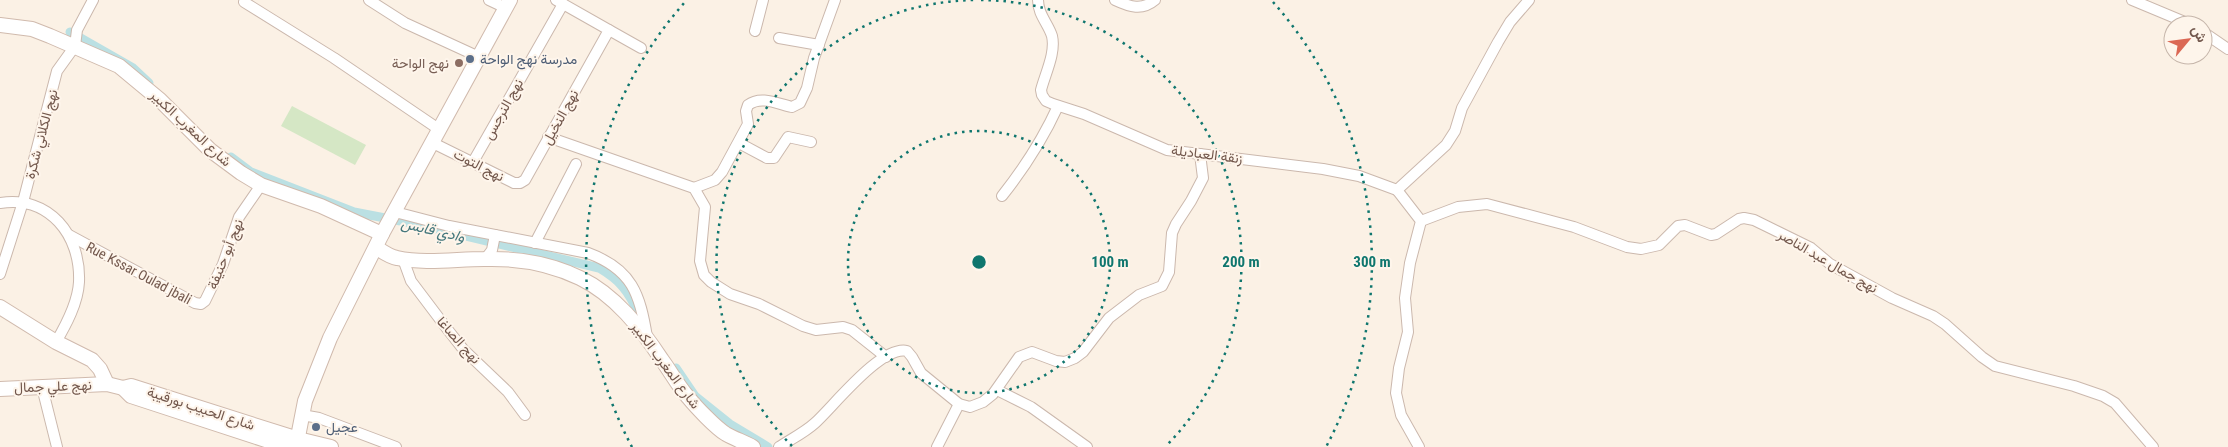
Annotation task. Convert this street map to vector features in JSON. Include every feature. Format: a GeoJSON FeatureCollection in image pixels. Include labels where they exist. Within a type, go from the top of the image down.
{"type":"FeatureCollection","features":[{"type":"Feature","properties":{"kind":"street","name":"نهج الكلاني شكرة"},"geometry":{"type":"LineString","coordinates":[[0,274],[23,202],[57,71],[75,46],[77,30],[94,0]]}},
{"type":"Feature","properties":{"kind":"street"},"geometry":{"type":"LineString","coordinates":[[369,0],[405,23],[479,57]]}},
{"type":"Feature","properties":{"kind":"street"},"geometry":{"type":"LineString","coordinates":[[294,444],[309,390],[330,338],[377,248],[382,234],[508,4],[489,0]]}},
{"type":"Feature","properties":{"kind":"street"},"geometry":{"type":"LineString","coordinates":[[755,31],[763,0]]}},
{"type":"Feature","properties":{"kind":"street"},"geometry":{"type":"LineString","coordinates":[[548,137],[694,188],[715,180],[739,143],[748,124],[746,111],[751,102],[768,100],[792,107],[800,104],[807,88],[819,45],[835,0]]}},
{"type":"Feature","properties":{"kind":"street","name":"زنقة العباديلة"},"geometry":{"type":"LineString","coordinates":[[1038,0],[1038,9],[1051,34],[1053,43],[1041,90],[1046,101],[1084,114],[1167,150],[1323,168],[1359,176],[1397,190]]}},
{"type":"Feature","properties":{"kind":"street"},"geometry":{"type":"LineString","coordinates":[[1116,0],[1138,8],[1146,7],[1155,0]]}},
{"type":"Feature","properties":{"kind":"street"},"geometry":{"type":"LineString","coordinates":[[1419,447],[1401,415],[1396,393],[1399,368],[1408,332],[1405,298],[1410,262],[1421,221],[1397,190],[1446,145],[1455,131],[1462,108],[1498,42],[1510,22],[1529,0]]}},
{"type":"Feature","properties":{"kind":"street"},"geometry":{"type":"LineString","coordinates":[[2132,0],[2168,15]]}},
{"type":"Feature","properties":{"kind":"street","name":"نهج التوت"},"geometry":{"type":"LineString","coordinates":[[244,2],[334,58],[473,162],[514,183],[520,183],[525,180]]}},
{"type":"Feature","properties":{"kind":"street"},"geometry":{"type":"LineString","coordinates":[[560,2],[641,48]]}},
{"type":"Feature","properties":{"kind":"street","name":"نهج النرجس"},"geometry":{"type":"LineString","coordinates":[[473,162],[560,2]]}},
{"type":"Feature","properties":{"kind":"street","name":"شارع المغرب الكبير"},"geometry":{"type":"LineString","coordinates":[[0,25],[32,30],[75,46],[119,66],[160,100],[210,150],[241,173],[261,185],[321,206],[382,234]]}},
{"type":"Feature","properties":{"kind":"street","name":"نهج النخيل"},"geometry":{"type":"LineString","coordinates":[[525,180],[609,30]]}},
{"type":"Feature","properties":{"kind":"street"},"geometry":{"type":"LineString","coordinates":[[779,38],[819,45]]}},
{"type":"Feature","properties":{"kind":"street"},"geometry":{"type":"LineString","coordinates":[[2213,39],[2228,49]]}},
{"type":"Feature","properties":{"kind":"street"},"geometry":{"type":"LineString","coordinates":[[1002,196],[1023,170],[1043,138],[1058,106]]}},
{"type":"Feature","properties":{"kind":"street"},"geometry":{"type":"LineString","coordinates":[[739,143],[767,158],[774,158],[788,137],[811,142]]}},
{"type":"Feature","properties":{"kind":"street"},"geometry":{"type":"LineString","coordinates":[[779,447],[814,424],[867,372],[886,357],[898,351],[907,351],[921,373],[959,404],[970,406],[982,402],[997,390],[1019,356],[1032,352],[1064,362],[1075,358],[1117,312],[1138,295],[1162,286],[1170,272],[1172,234],[1203,178],[1200,154]]}},
{"type":"Feature","properties":{"kind":"street"},"geometry":{"type":"LineString","coordinates":[[536,243],[576,164]]}},
{"type":"Feature","properties":{"kind":"street","name":"نهج أبو حنيفة"},"geometry":{"type":"LineString","coordinates":[[206,299],[226,257],[231,236],[239,216],[261,185]]}},
{"type":"Feature","properties":{"kind":"street"},"geometry":{"type":"LineString","coordinates":[[694,188],[705,207],[700,262],[704,275],[711,282],[730,294],[759,304],[803,326],[816,330],[844,327],[852,330],[886,357]]}},
{"type":"Feature","properties":{"kind":"street"},"geometry":{"type":"LineString","coordinates":[[0,203],[23,202],[55,217],[69,235],[77,261],[79,282],[76,299],[65,327],[56,342]]}},
{"type":"Feature","properties":{"kind":"street","name":"نهج جمال عبد الناصر"},"geometry":{"type":"LineString","coordinates":[[1421,221],[1458,207],[1487,204],[1574,227],[1627,247],[1641,249],[1659,245],[1678,226],[1685,225],[1711,235],[1744,218],[1754,220],[1811,248],[1830,264],[1892,298],[1946,324],[1982,357],[1995,366],[2074,386],[2115,403],[2154,447]]}},
{"type":"Feature","properties":{"kind":"street"},"geometry":{"type":"LineString","coordinates":[[395,212],[494,235],[579,251],[604,259],[625,275],[632,285],[642,306],[647,337]]}},
{"type":"Feature","properties":{"kind":"street","name":"Rue Kssar Oulad jbali"},"geometry":{"type":"LineString","coordinates":[[69,235],[195,303],[201,304],[206,299]]}},
{"type":"Feature","properties":{"kind":"street"},"geometry":{"type":"LineString","coordinates":[[486,258],[492,250],[494,235]]}},
{"type":"Feature","properties":{"kind":"street","name":"شارع المغرب الكبير"},"geometry":{"type":"LineString","coordinates":[[377,248],[395,258],[403,259],[486,258],[541,264],[563,270],[582,279],[615,303],[647,337],[677,384],[695,405],[725,433],[753,447]]}},
{"type":"Feature","properties":{"kind":"street","name":"نهج الصاغا"},"geometry":{"type":"LineString","coordinates":[[403,259],[410,280],[448,330],[463,349],[508,392],[525,415]]}},
{"type":"Feature","properties":{"kind":"street"},"geometry":{"type":"LineString","coordinates":[[0,308],[56,342],[92,360],[100,369],[107,384]]}},
{"type":"Feature","properties":{"kind":"street","name":"نهج علي جمال"},"geometry":{"type":"LineString","coordinates":[[0,388],[107,384],[123,388]]}},
{"type":"Feature","properties":{"kind":"street"},"geometry":{"type":"LineString","coordinates":[[42,387],[57,447]]}},
{"type":"Feature","properties":{"kind":"street","name":"شارع الحبيب بورقيبة"},"geometry":{"type":"LineString","coordinates":[[123,388],[131,396],[262,438],[294,444],[313,444],[331,447]]}},
{"type":"Feature","properties":{"kind":"street"},"geometry":{"type":"LineString","coordinates":[[997,390],[1031,407],[1087,447]]}},
{"type":"Feature","properties":{"kind":"street"},"geometry":{"type":"LineString","coordinates":[[937,447],[959,404]]}},
{"type":"Feature","properties":{"kind":"street"},"geometry":{"type":"LineString","coordinates":[[302,415],[334,423],[396,447]]}},
{"type":"Feature","properties":{"kind":"green space"},"geometry":{"type":"Polygon","coordinates":[[[292,106],[366,145],[355,165],[281,126],[292,106]]]}},
{"type":"Feature","properties":{"kind":"waterway","name":"وادي قابس"},"geometry":{"type":"LineString","coordinates":[[70,32],[133,68],[149,83]]}},
{"type":"Feature","properties":{"kind":"waterway","name":"وادي قابس"},"geometry":{"type":"LineString","coordinates":[[231,157],[251,172],[354,212],[416,224],[599,268],[613,277],[623,287],[639,314]]}},
{"type":"Feature","properties":{"kind":"waterway","name":"وادي قابس"},"geometry":{"type":"LineString","coordinates":[[676,368],[695,396],[730,424],[768,447]]}},
{"type":"Feature","properties":{"kind":"place","name":"مدرسة نهج الواحة"},"geometry":{"type":"Point","coordinates":[470,59]}},
{"type":"Feature","properties":{"kind":"place","name":"نهج الواحة"},"geometry":{"type":"Point","coordinates":[459,63]}},
{"type":"Feature","properties":{"kind":"place","name":"عجيل"},"geometry":{"type":"Point","coordinates":[316,427]}}]}
